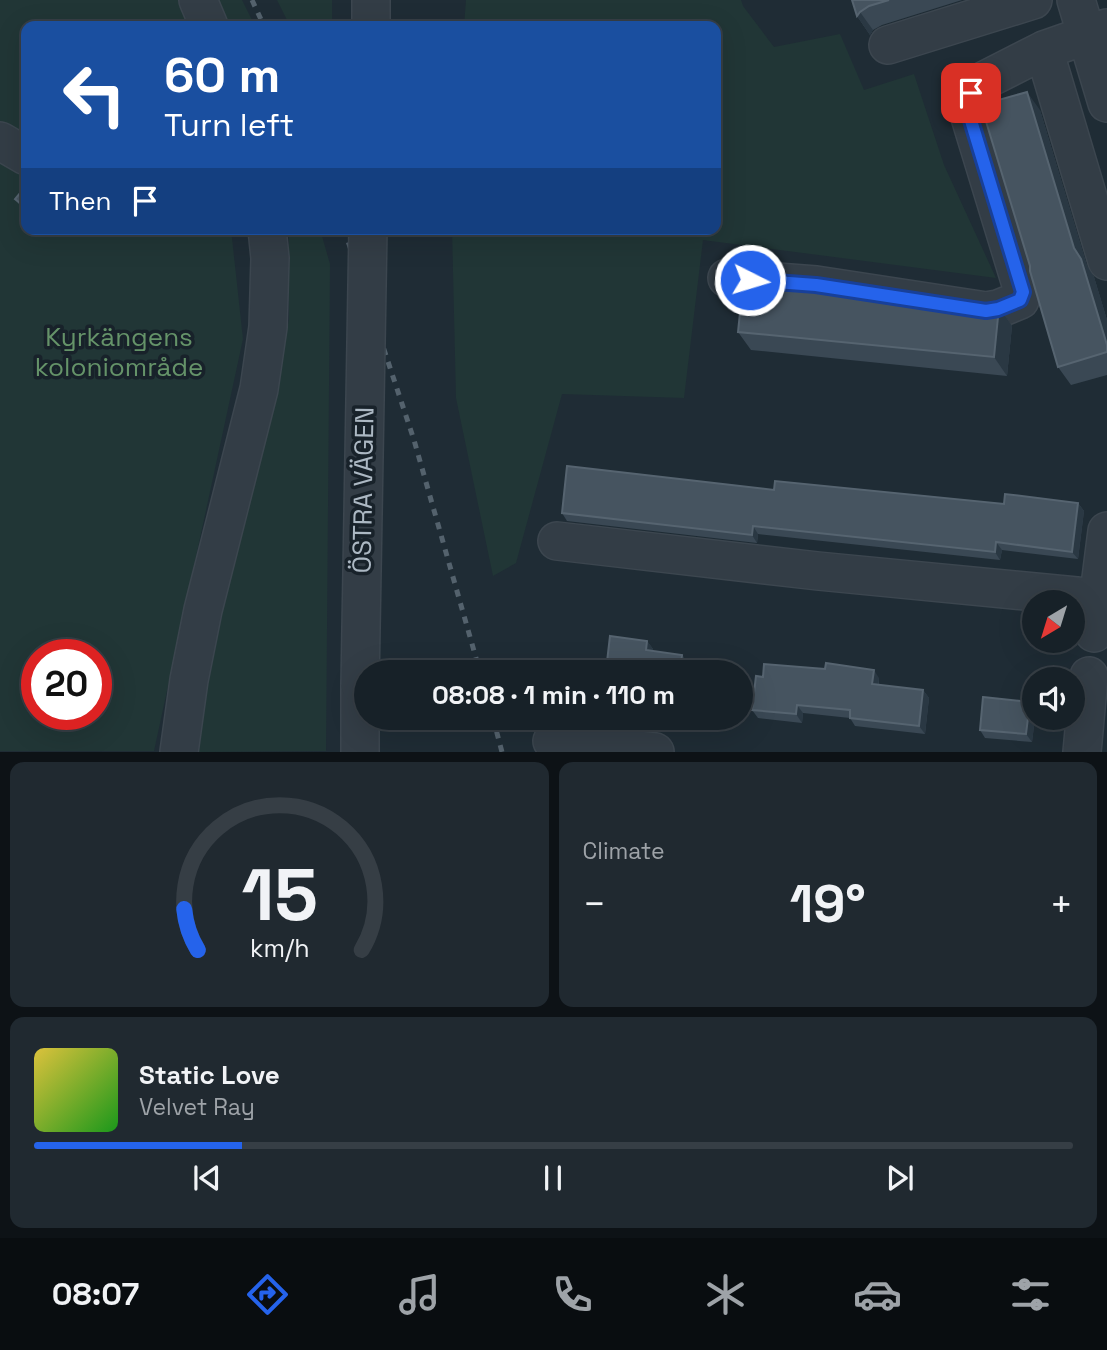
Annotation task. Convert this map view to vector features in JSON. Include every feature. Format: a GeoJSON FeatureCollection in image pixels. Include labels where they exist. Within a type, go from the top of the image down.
{"type":"FeatureCollection","features":[{"type":"Feature","properties":{"kind":"street"},"geometry":{"type":"LineString","coordinates":[[198,0],[207,21]]}},
{"type":"Feature","properties":{"kind":"street"},"geometry":{"type":"LineString","coordinates":[[371,21],[372,0]]}},
{"type":"Feature","properties":{"kind":"street"},"geometry":{"type":"LineString","coordinates":[[888,45],[1033,0]]}},
{"type":"Feature","properties":{"kind":"street"},"geometry":{"type":"LineString","coordinates":[[727,278],[816,285],[986,311],[1020,300],[1023,292],[966,104],[971,93],[983,81],[1044,50],[1090,21],[1107,103]]}},
{"type":"Feature","properties":{"kind":"street"},"geometry":{"type":"LineString","coordinates":[[1044,50],[1107,261]]}},
{"type":"Feature","properties":{"kind":"street"},"geometry":{"type":"LineString","coordinates":[[0,141],[21,153]]}},
{"type":"Feature","properties":{"kind":"street"},"geometry":{"type":"LineString","coordinates":[[179,751],[203,610],[259,389],[268,327],[270,258],[268,235]]}},
{"type":"Feature","properties":{"kind":"street","name":"ÖSTRA VÄGEN"},"geometry":{"type":"LineString","coordinates":[[360,751],[368,235]]}},
{"type":"Feature","properties":{"kind":"street"},"geometry":{"type":"LineString","coordinates":[[557,541],[818,571],[1095,615],[1107,531]]}},
{"type":"Feature","properties":{"kind":"street"},"geometry":{"type":"LineString","coordinates":[[1082,751],[1088,676]]}},
{"type":"Feature","properties":{"kind":"street"},"geometry":{"type":"LineString","coordinates":[[552,741],[655,751]]}},
{"type":"Feature","properties":{"kind":"green space","name":"Kyrkängens koloniområde"},"geometry":{"type":"Polygon","coordinates":[[[0,0],[181,0],[191,21],[21,21],[21,235],[232,235],[243,339],[154,751],[0,751],[0,0]]]}},
{"type":"Feature","properties":{"kind":"green space"},"geometry":{"type":"Polygon","coordinates":[[[210,0],[242,0],[252,21],[219,21],[210,0]]]}},
{"type":"Feature","properties":{"kind":"green space"},"geometry":{"type":"Polygon","coordinates":[[[277,0],[332,0],[332,21],[288,21],[277,0]]]}},
{"type":"Feature","properties":{"kind":"green space"},"geometry":{"type":"Polygon","coordinates":[[[466,0],[741,0],[774,47],[840,34],[864,90],[914,74],[944,165],[996,278],[703,240],[684,398],[562,394],[516,563],[493,576],[456,398],[452,235],[721,235],[721,21],[464,21],[466,0]]]}},
{"type":"Feature","properties":{"kind":"green space"},"geometry":{"type":"Polygon","coordinates":[[[289,235],[322,235],[330,264],[326,751],[197,752],[200,699],[289,320],[289,235]]]}},
{"type":"Feature","properties":{"kind":"building"},"geometry":{"type":"Polygon","coordinates":[[[852,0],[889,0],[869,6],[857,16],[852,0]]]}},
{"type":"Feature","properties":{"kind":"building"},"geometry":{"type":"Polygon","coordinates":[[[1027,92],[1074,248],[1081,259],[1107,345],[1107,352],[1058,367],[981,105],[1027,92]]]}},
{"type":"Feature","properties":{"kind":"building"},"geometry":{"type":"Polygon","coordinates":[[[21,192],[21,204],[15,199],[21,192]]]}},
{"type":"Feature","properties":{"kind":"building"},"geometry":{"type":"Polygon","coordinates":[[[743,283],[801,287],[970,313],[999,307],[994,357],[738,332],[743,283]]]}},
{"type":"Feature","properties":{"kind":"building"},"geometry":{"type":"Polygon","coordinates":[[[567,466],[774,490],[775,481],[1004,504],[1005,494],[1078,503],[1072,552],[996,542],[995,552],[753,526],[752,535],[562,513],[567,466]]]}},
{"type":"Feature","properties":{"kind":"building"},"geometry":{"type":"Polygon","coordinates":[[[610,636],[647,641],[646,650],[682,655],[681,660],[607,660],[610,636]]]}},
{"type":"Feature","properties":{"kind":"building"},"geometry":{"type":"Polygon","coordinates":[[[826,663],[874,670],[872,684],[923,690],[919,726],[850,718],[850,710],[797,705],[796,714],[753,710],[756,676],[763,677],[764,664],[825,669],[826,663]]]}},
{"type":"Feature","properties":{"kind":"building"},"geometry":{"type":"Polygon","coordinates":[[[983,697],[1022,701],[1022,730],[1026,730],[1026,734],[980,730],[983,697]]]}},
{"type":"Feature","properties":{"kind":"railway"},"geometry":{"type":"LineString","coordinates":[[252,0],[262,21]]}},
{"type":"Feature","properties":{"kind":"railway"},"geometry":{"type":"LineString","coordinates":[[346,235],[414,440],[477,660]]}},
{"type":"Feature","properties":{"kind":"railway"},"geometry":{"type":"LineString","coordinates":[[496,730],[502,752]]}},
{"type":"Feature","properties":{"kind":"route"},"geometry":{"type":"LineString","coordinates":[[750,280],[816,285],[986,311],[1020,300],[1023,292],[966,104],[971,93]]}}]}
